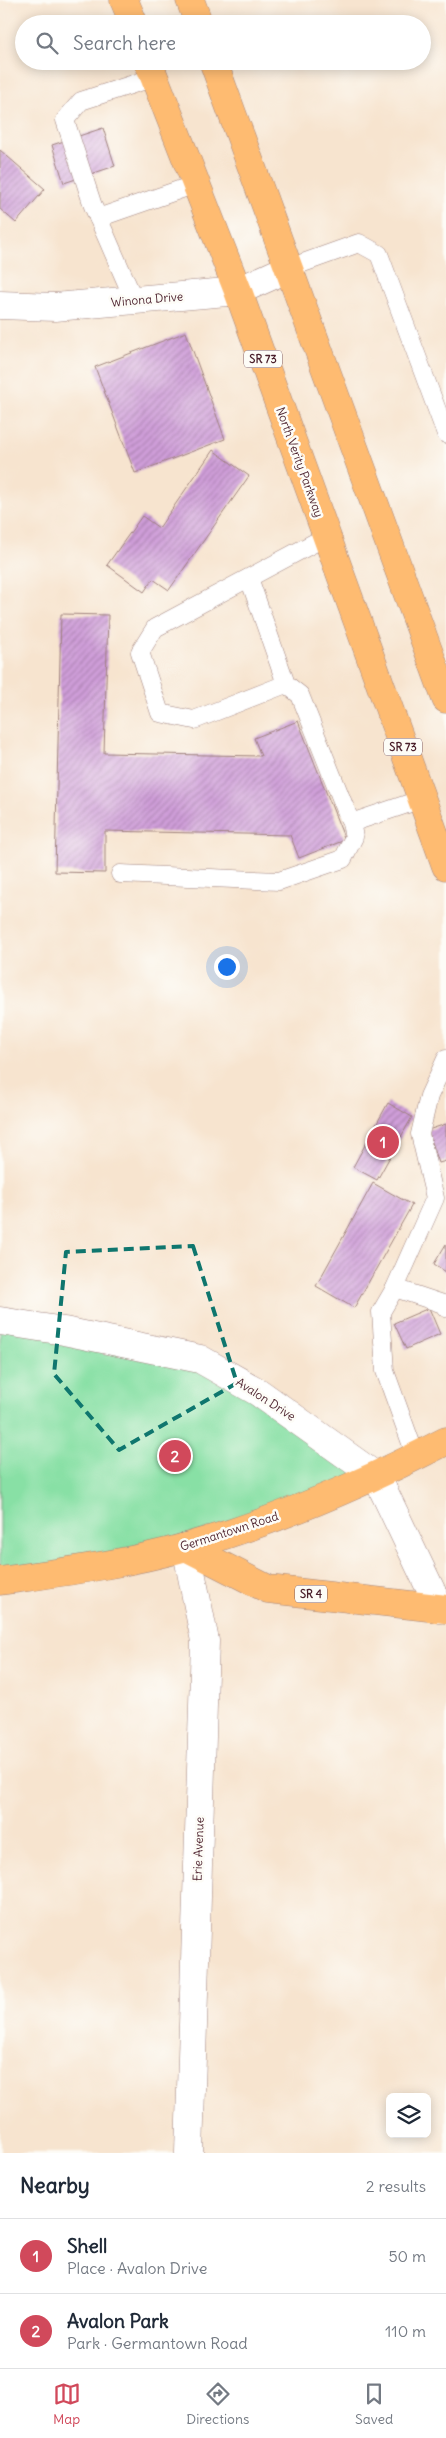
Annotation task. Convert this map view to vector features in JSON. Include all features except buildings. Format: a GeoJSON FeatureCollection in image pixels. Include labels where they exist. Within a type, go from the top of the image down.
{"type":"FeatureCollection","features":[{"type":"Feature","properties":{"kind":"main road"},"geometry":{"type":"LineString","coordinates":[[124,0],[130,15]]}},
{"type":"Feature","properties":{"kind":"main road"},"geometry":{"type":"LineString","coordinates":[[190,0],[196,15]]}},
{"type":"Feature","properties":{"kind":"main road","name":"North Verity Parkway"},"geometry":{"type":"LineString","coordinates":[[151,70],[238,291],[422,799],[440,836],[446,866]]}},
{"type":"Feature","properties":{"kind":"main road"},"geometry":{"type":"LineString","coordinates":[[216,70],[446,700]]}},
{"type":"Feature","properties":{"kind":"main road","name":"Germantown Road"},"geometry":{"type":"LineString","coordinates":[[0,1581],[81,1569],[186,1547],[316,1503],[376,1477],[446,1441]]}},
{"type":"Feature","properties":{"kind":"main road","name":"SR 4"},"geometry":{"type":"LineString","coordinates":[[186,1547],[268,1589],[443,1609]]}},
{"type":"Feature","properties":{"kind":"street","name":"Winona Drive"},"geometry":{"type":"LineString","coordinates":[[0,305],[55,307],[238,291],[289,268]]}},
{"type":"Feature","properties":{"kind":"street","name":"Avalon Drive"},"geometry":{"type":"LineString","coordinates":[[0,1321],[73,1332],[200,1360],[258,1392],[376,1477],[443,1609]]}},
{"type":"Feature","properties":{"kind":"street","name":"Erie Avenue"},"geometry":{"type":"LineString","coordinates":[[186,1547],[205,1641],[189,2153]]}},
{"type":"Feature","properties":{"kind":"lane"},"geometry":{"type":"LineString","coordinates":[[134,300],[98,218],[65,120],[81,101],[149,70]]}},
{"type":"Feature","properties":{"kind":"lane"},"geometry":{"type":"LineString","coordinates":[[98,218],[196,184]]}},
{"type":"Feature","properties":{"kind":"lane"},"geometry":{"type":"LineString","coordinates":[[289,268],[359,243],[379,254],[446,434]]}},
{"type":"Feature","properties":{"kind":"lane"},"geometry":{"type":"LineString","coordinates":[[286,684],[194,720],[160,713],[140,652],[155,628],[327,536]]}},
{"type":"Feature","properties":{"kind":"lane"},"geometry":{"type":"LineString","coordinates":[[120,874],[279,881],[343,859],[354,837],[352,823],[300,695],[286,684],[249,578]]}},
{"type":"Feature","properties":{"kind":"lane"},"geometry":{"type":"LineString","coordinates":[[352,823],[422,799]]}},
{"type":"Feature","properties":{"kind":"lane"},"geometry":{"type":"LineString","coordinates":[[416,1457],[385,1371],[381,1312],[395,1288],[440,1197],[420,1134],[430,1096],[446,1059]]}},
{"type":"Feature","properties":{"kind":"lane"},"geometry":{"type":"LineString","coordinates":[[395,1288],[443,1304],[446,1308]]}},
{"type":"Feature","properties":{"kind":"highlighted area"},"geometry":{"type":"Polygon","coordinates":[[[193,1246],[237,1383],[119,1450],[54,1374],[66,1252],[193,1246]]]}},
{"type":"Feature","properties":{"kind":"green space"},"geometry":{"type":"Polygon","coordinates":[[[0,1321],[200,1359],[377,1477],[316,1503],[0,1581],[0,1321]]]}},
{"type":"Feature","properties":{"kind":"place","name":"Shell"},"geometry":{"type":"Point","coordinates":[383,1142]}},
{"type":"Feature","properties":{"kind":"place","name":"Avalon Park"},"geometry":{"type":"Point","coordinates":[175,1456]}}]}
